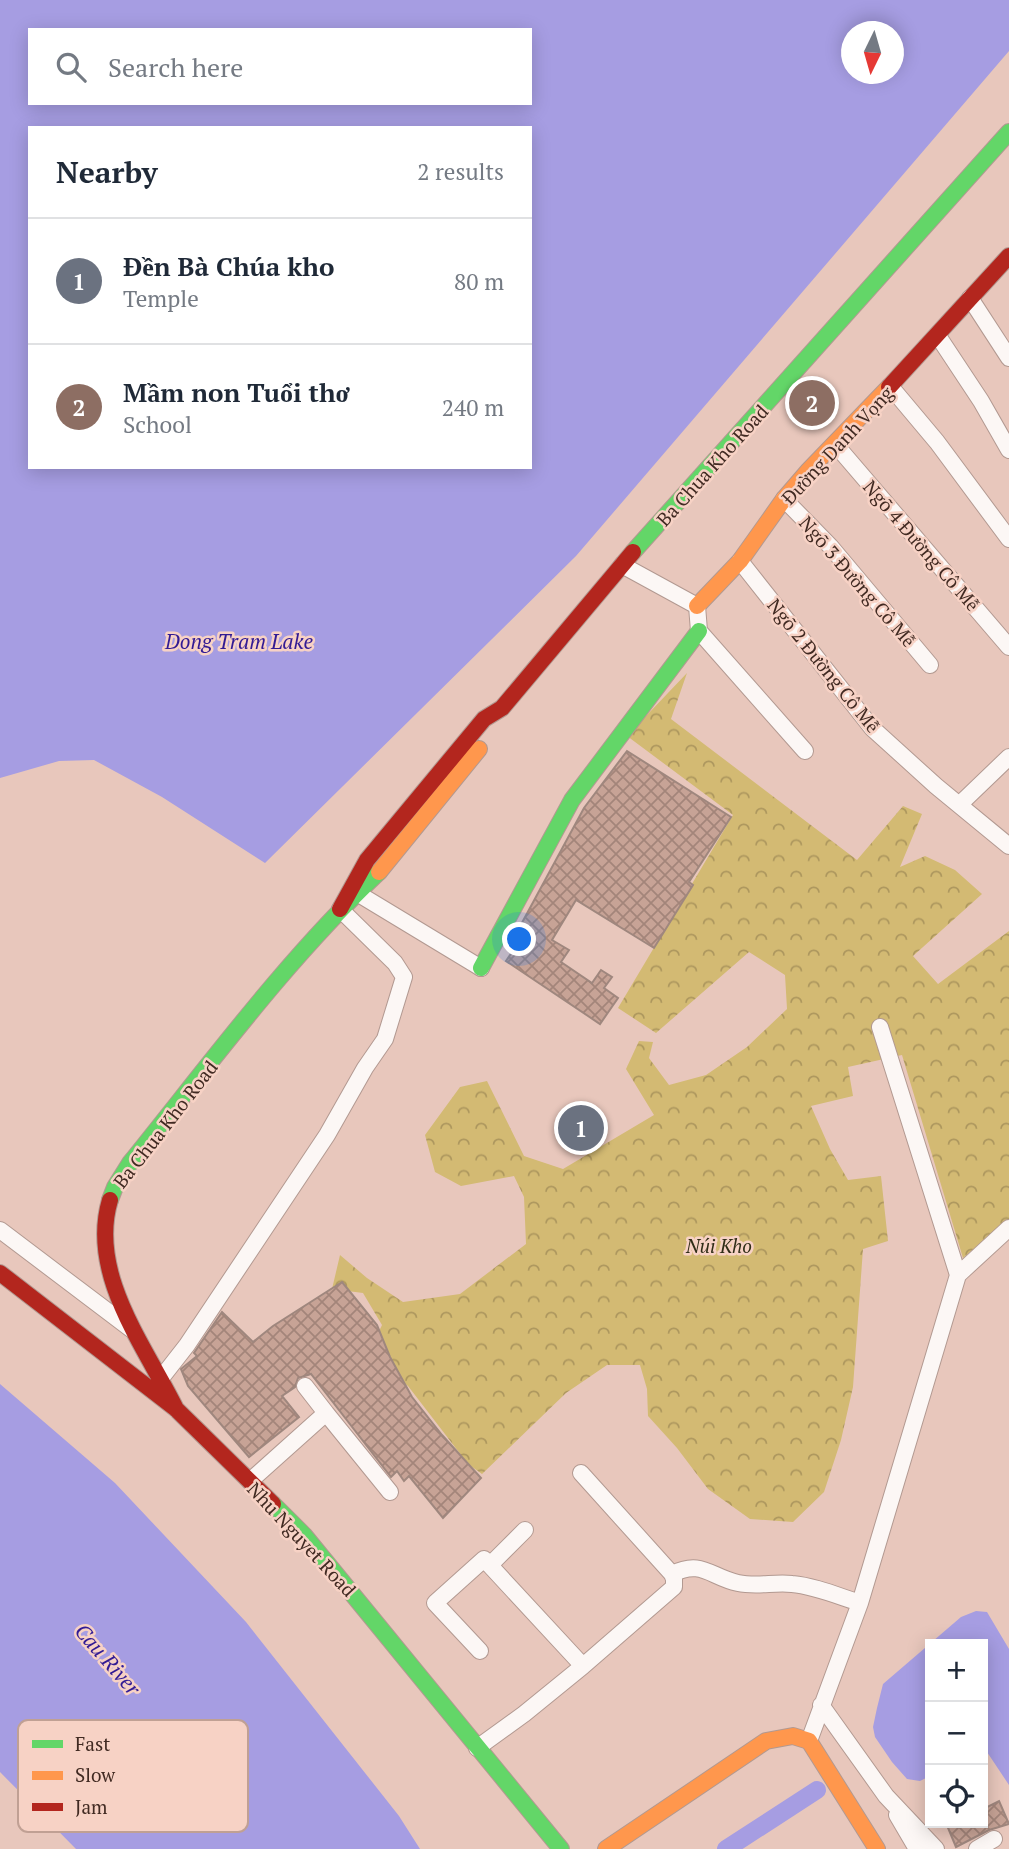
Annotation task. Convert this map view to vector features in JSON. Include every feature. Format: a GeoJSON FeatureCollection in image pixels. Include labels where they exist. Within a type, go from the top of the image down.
{"type":"FeatureCollection","features":[{"type":"Feature","properties":{"kind":"street","name":"Ba Chua Kho Road"},"geometry":{"type":"LineString","coordinates":[[340,909],[368,860],[484,719],[502,708],[622,565],[1009,132]]}},
{"type":"Feature","properties":{"kind":"street","name":"Đường Danh Vọng"},"geometry":{"type":"LineString","coordinates":[[697,606],[740,561],[785,499],[1009,256]]}},
{"type":"Feature","properties":{"kind":"street"},"geometry":{"type":"LineString","coordinates":[[970,298],[1009,358]]}},
{"type":"Feature","properties":{"kind":"street"},"geometry":{"type":"LineString","coordinates":[[938,336],[981,401],[1009,450]]}},
{"type":"Feature","properties":{"kind":"street"},"geometry":{"type":"LineString","coordinates":[[890,386],[937,442],[1009,539]]}},
{"type":"Feature","properties":{"kind":"street","name":"Ngõ 4 Đường Cô Mễ"},"geometry":{"type":"LineString","coordinates":[[835,444],[1009,647]]}},
{"type":"Feature","properties":{"kind":"street","name":"Ngõ 3 Đường Cô Mễ"},"geometry":{"type":"LineString","coordinates":[[785,499],[830,546],[930,665]]}},
{"type":"Feature","properties":{"kind":"street","name":"Ngõ 2 Đường Cô Mễ"},"geometry":{"type":"LineString","coordinates":[[740,561],[872,728],[1009,846]]}},
{"type":"Feature","properties":{"kind":"street"},"geometry":{"type":"LineString","coordinates":[[622,565],[697,606],[699,631],[805,751]]}},
{"type":"Feature","properties":{"kind":"street"},"geometry":{"type":"LineString","coordinates":[[357,893],[481,968],[572,800],[699,631]]}},
{"type":"Feature","properties":{"kind":"street","name":"Ba Chua Kho Road"},"geometry":{"type":"LineString","coordinates":[[176,1409],[108,1271],[104,1245],[105,1219],[112,1191],[130,1163],[292,963],[340,909],[381,870],[499,724],[502,708]]}},
{"type":"Feature","properties":{"kind":"street"},"geometry":{"type":"LineString","coordinates":[[959,805],[1009,757]]}},
{"type":"Feature","properties":{"kind":"street"},"geometry":{"type":"LineString","coordinates":[[162,1377],[187,1345],[327,1135],[385,1039],[404,977],[395,963],[340,909]]}},
{"type":"Feature","properties":{"kind":"street"},"geometry":{"type":"LineString","coordinates":[[880,1027],[958,1275]]}},
{"type":"Feature","properties":{"kind":"street"},"geometry":{"type":"LineString","coordinates":[[809,1741],[860,1603],[958,1275],[1009,1228]]}},
{"type":"Feature","properties":{"kind":"street"},"geometry":{"type":"LineString","coordinates":[[0,1230],[136,1332]]}},
{"type":"Feature","properties":{"kind":"street","name":"Nhu Nguyet Road"},"geometry":{"type":"LineString","coordinates":[[0,1273],[176,1409],[304,1535],[561,1849]]}},
{"type":"Feature","properties":{"kind":"street"},"geometry":{"type":"LineString","coordinates":[[305,1386],[390,1492]]}},
{"type":"Feature","properties":{"kind":"street"},"geometry":{"type":"LineString","coordinates":[[250,1481],[326,1413]]}},
{"type":"Feature","properties":{"kind":"street"},"geometry":{"type":"LineString","coordinates":[[477,1748],[583,1666],[674,1587],[672,1574],[582,1473]]}},
{"type":"Feature","properties":{"kind":"street"},"geometry":{"type":"LineString","coordinates":[[490,1565],[525,1530]]}},
{"type":"Feature","properties":{"kind":"street"},"geometry":{"type":"LineString","coordinates":[[480,1651],[435,1603],[484,1559],[583,1666]]}},
{"type":"Feature","properties":{"kind":"street"},"geometry":{"type":"LineString","coordinates":[[672,1574],[686,1567],[754,1586],[791,1583],[860,1603]]}},
{"type":"Feature","properties":{"kind":"street"},"geometry":{"type":"LineString","coordinates":[[821,1705],[886,1796],[917,1849]]}},
{"type":"Feature","properties":{"kind":"street"},"geometry":{"type":"LineString","coordinates":[[606,1849],[766,1741],[799,1735],[809,1741],[877,1849]]}},
{"type":"Feature","properties":{"kind":"street"},"geometry":{"type":"LineString","coordinates":[[886,1796],[936,1849]]}},
{"type":"Feature","properties":{"kind":"street"},"geometry":{"type":"LineString","coordinates":[[977,1849],[994,1839]]}},
{"type":"Feature","properties":{"kind":"green space","name":"Núi Kho"},"geometry":{"type":"Polygon","coordinates":[[[687,673],[671,719],[857,860],[903,806],[922,814],[900,867],[925,856],[955,870],[982,894],[913,956],[938,984],[1009,931],[1009,1219],[963,1258],[902,1055],[848,1067],[853,1096],[811,1106],[830,1149],[848,1180],[881,1176],[888,1241],[863,1249],[853,1387],[841,1440],[824,1492],[793,1522],[750,1519],[708,1489],[648,1416],[647,1389],[640,1365],[607,1365],[566,1393],[482,1474],[468,1464],[408,1386],[384,1368],[372,1346],[382,1325],[363,1293],[332,1289],[340,1255],[367,1278],[403,1302],[460,1294],[526,1244],[524,1197],[514,1176],[461,1186],[435,1172],[425,1135],[460,1087],[487,1081],[524,1156],[563,1169],[654,1115],[626,1069],[639,1041],[653,1042],[649,1058],[669,1085],[706,1075],[747,1047],[787,1009],[785,975],[749,952],[656,1033],[618,1008],[733,815],[627,736],[687,673]]]}},
{"type":"Feature","properties":{"kind":"water","name":"Dong Tram Lake"},"geometry":{"type":"Polygon","coordinates":[[[0,0],[1009,0],[1009,51],[576,556],[265,863],[162,797],[94,760],[59,761],[0,778],[0,0]]]}},
{"type":"Feature","properties":{"kind":"water","name":"Cau River"},"geometry":{"type":"Polygon","coordinates":[[[0,1384],[115,1483],[246,1622],[399,1816],[420,1849],[76,1849],[59,1832],[248,1832],[248,1720],[18,1720],[18,1790],[0,1772],[0,1384]]]}},
{"type":"Feature","properties":{"kind":"water"},"geometry":{"type":"Polygon","coordinates":[[[976,1611],[987,1612],[1009,1649],[1009,1785],[988,1754],[988,1639],[935,1639],[961,1617],[976,1611]]]}},
{"type":"Feature","properties":{"kind":"water"},"geometry":{"type":"Polygon","coordinates":[[[925,1648],[925,1778],[920,1781],[907,1779],[875,1737],[873,1727],[883,1684],[925,1648]]]}},
{"type":"Feature","properties":{"kind":"building"},"geometry":{"type":"Polygon","coordinates":[[[627,751],[731,817],[689,882],[693,885],[654,948],[576,900],[552,940],[569,950],[561,962],[592,983],[601,970],[612,977],[604,988],[618,998],[600,1024],[506,961],[523,936],[517,932],[584,808],[627,751]]]}},
{"type":"Feature","properties":{"kind":"building"},"geometry":{"type":"Polygon","coordinates":[[[342,1282],[377,1325],[390,1357],[412,1397],[481,1478],[443,1518],[409,1476],[404,1481],[397,1471],[391,1477],[311,1374],[298,1378],[295,1387],[282,1396],[299,1417],[249,1457],[188,1386],[181,1369],[197,1356],[194,1353],[222,1312],[253,1342],[342,1282]]]}},
{"type":"Feature","properties":{"kind":"building"},"geometry":{"type":"Polygon","coordinates":[[[999,1801],[1009,1824],[989,1830],[956,1847],[948,1828],[988,1828],[988,1806],[999,1801]]]}},
{"type":"Feature","properties":{"kind":"waterway"},"geometry":{"type":"LineString","coordinates":[[726,1849],[817,1790]]}},
{"type":"Feature","properties":{"kind":"traffic: fast"},"geometry":{"type":"LineString","coordinates":[[633,552],[1009,132]]}},
{"type":"Feature","properties":{"kind":"traffic: fast"},"geometry":{"type":"LineString","coordinates":[[481,968],[572,800],[699,631]]}},
{"type":"Feature","properties":{"kind":"traffic: fast"},"geometry":{"type":"LineString","coordinates":[[110,1200],[130,1163],[250,1013],[312,941],[379,872]]}},
{"type":"Feature","properties":{"kind":"traffic: fast"},"geometry":{"type":"LineString","coordinates":[[273,1504],[304,1535],[561,1849]]}},
{"type":"Feature","properties":{"kind":"traffic: slow"},"geometry":{"type":"LineString","coordinates":[[697,606],[740,561],[784,499],[809,470],[889,387]]}},
{"type":"Feature","properties":{"kind":"traffic: slow"},"geometry":{"type":"LineString","coordinates":[[379,872],[479,749]]}},
{"type":"Feature","properties":{"kind":"traffic: slow"},"geometry":{"type":"LineString","coordinates":[[606,1849],[766,1741],[793,1736],[809,1741],[877,1849]]}},
{"type":"Feature","properties":{"kind":"traffic: jam"},"geometry":{"type":"LineString","coordinates":[[889,387],[1009,256]]}},
{"type":"Feature","properties":{"kind":"traffic: jam"},"geometry":{"type":"LineString","coordinates":[[340,909],[367,860],[484,719],[502,708],[633,552]]}},
{"type":"Feature","properties":{"kind":"traffic: jam"},"geometry":{"type":"LineString","coordinates":[[110,1200],[105,1228],[113,1282],[123,1309],[176,1409]]}},
{"type":"Feature","properties":{"kind":"traffic: jam"},"geometry":{"type":"LineString","coordinates":[[0,1273],[176,1409],[273,1504]]}},
{"type":"Feature","properties":{"kind":"place","name":"Mầm non Tuổi thơ"},"geometry":{"type":"Point","coordinates":[812,403]}},
{"type":"Feature","properties":{"kind":"place","name":"Đền Bà Chúa kho"},"geometry":{"type":"Point","coordinates":[581,1128]}}]}
